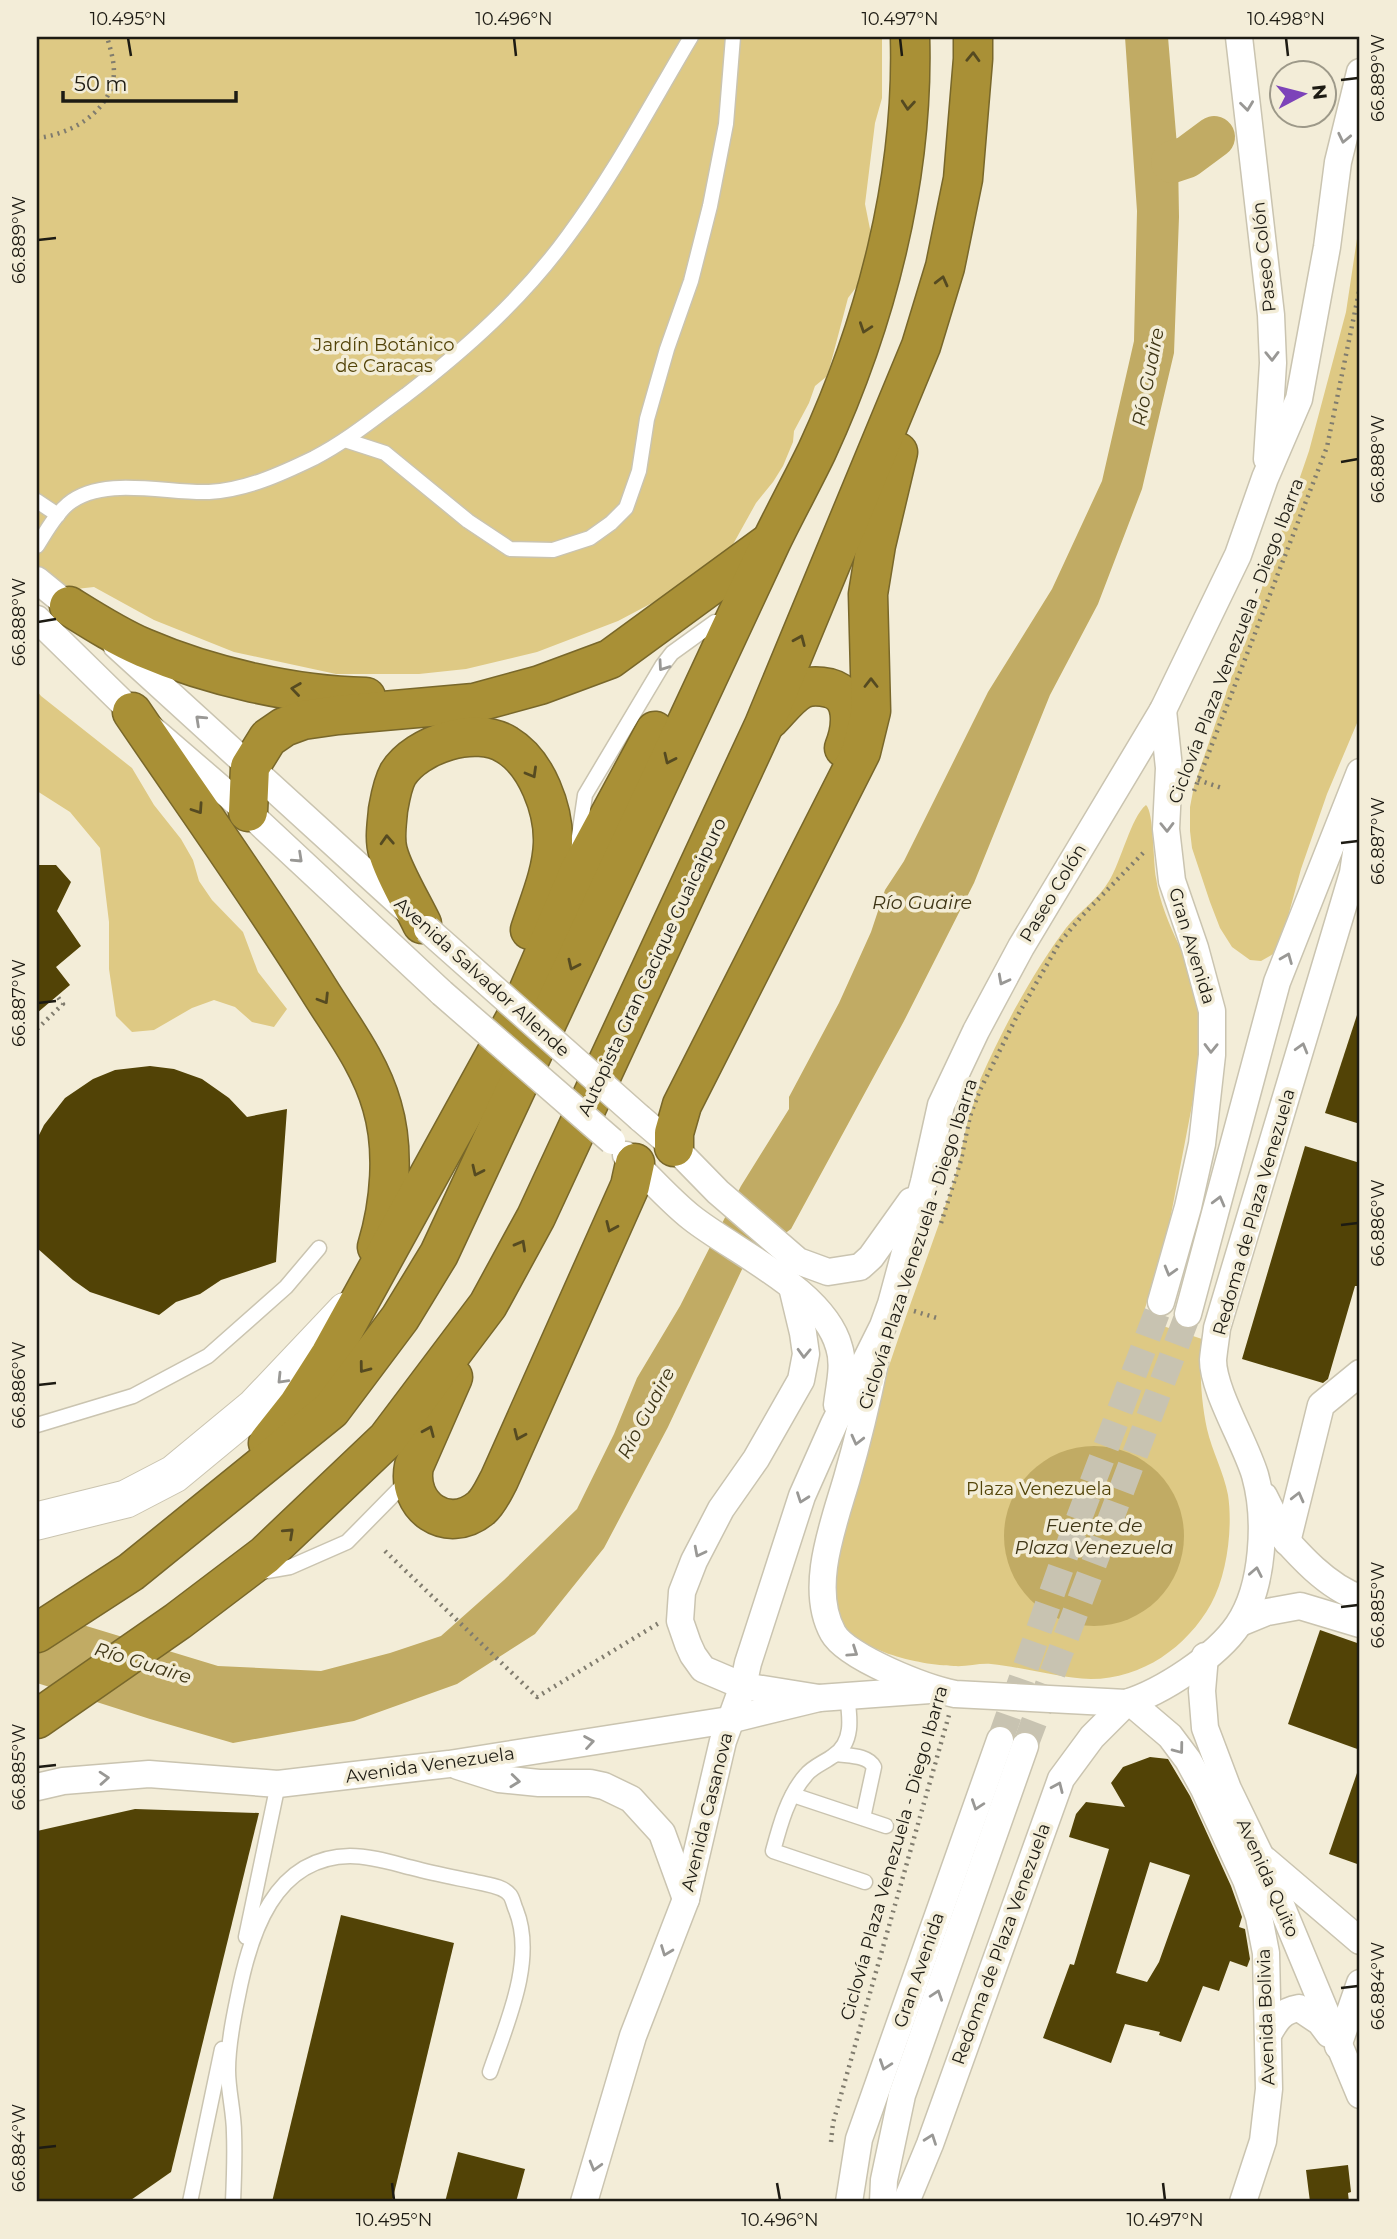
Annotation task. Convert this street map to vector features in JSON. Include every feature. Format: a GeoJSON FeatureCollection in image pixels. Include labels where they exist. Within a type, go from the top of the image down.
{"type":"FeatureCollection","features":[{"type":"Feature","properties":{"kind":"highway"},"geometry":{"type":"LineString","coordinates":[[37,1633],[131,1573],[331,1410],[401,1318],[439,1254],[771,542],[817,450],[865,326],[880,277],[903,159],[909,97],[910,37]]}},
{"type":"Feature","properties":{"kind":"highway","name":"Autopista Gran Cacique Guaicaipuro"},"geometry":{"type":"LineString","coordinates":[[37,1718],[178,1621],[264,1555],[387,1439],[488,1305],[536,1217],[764,725],[921,346],[939,292],[954,232],[963,179],[973,37]]}},
{"type":"Feature","properties":{"kind":"highway"},"geometry":{"type":"LineString","coordinates":[[674,1147],[674,1133],[682,1105],[861,752],[871,710],[868,594],[871,572],[921,346]]}},
{"type":"Feature","properties":{"kind":"highway"},"geometry":{"type":"LineString","coordinates":[[248,811],[250,767],[268,738],[284,727],[303,720],[338,715],[474,703],[540,685],[610,659],[771,542]]}},
{"type":"Feature","properties":{"kind":"highway"},"geometry":{"type":"LineString","coordinates":[[217,1503],[298,1405],[330,1355],[521,1009],[580,870],[679,684],[751,566],[771,542]]}},
{"type":"Feature","properties":{"kind":"highway"},"geometry":{"type":"LineString","coordinates":[[53,613],[228,676],[349,697],[405,697],[473,689],[605,647],[669,617]]}},
{"type":"Feature","properties":{"kind":"highway"},"geometry":{"type":"LineString","coordinates":[[488,1305],[414,1466],[412,1476],[415,1496],[420,1504],[433,1514],[444,1518],[468,1515],[481,1508],[490,1497],[630,1186],[632,1135],[658,1099],[842,753],[849,737],[851,714],[845,699],[836,690],[809,687],[799,690],[764,725]]}},
{"type":"Feature","properties":{"kind":"highway"},"geometry":{"type":"LineString","coordinates":[[132,712],[306,969],[370,1072],[383,1108],[388,1149],[388,1184],[384,1224],[363,1294]]}},
{"type":"Feature","properties":{"kind":"highway"},"geometry":{"type":"LineString","coordinates":[[425,927],[388,852],[386,825],[398,774],[414,759],[433,747],[460,737],[478,736],[505,743],[519,754],[531,769],[541,789],[549,813],[553,842],[549,873],[527,938],[520,973],[521,1009]]}},
{"type":"Feature","properties":{"kind":"main road"},"geometry":{"type":"LineString","coordinates":[[37,1521],[126,1499],[174,1474],[255,1407],[363,1294]]}},
{"type":"Feature","properties":{"kind":"street","name":"Paseo Colón"},"geometry":{"type":"LineString","coordinates":[[1239,37],[1271,315],[1273,363],[1265,478]]}},
{"type":"Feature","properties":{"kind":"street","name":"Paseo Colón"},"geometry":{"type":"LineString","coordinates":[[883,1326],[924,1182],[941,1105],[976,1031],[1021,947],[1163,710],[1237,555],[1298,399],[1326,247],[1338,162],[1360,72]]}},
{"type":"Feature","properties":{"kind":"street","name":"Avenida Salvador Allende"},"geometry":{"type":"LineString","coordinates":[[37,580],[53,613],[132,712],[248,811],[442,993],[632,1135],[674,1147],[795,1274]]}},
{"type":"Feature","properties":{"kind":"street","name":"Avenida Salvador Allende"},"geometry":{"type":"LineString","coordinates":[[53,613],[158,681],[425,927],[632,1135],[691,1217],[795,1274],[828,1272],[860,1267],[871,1257],[924,1182]]}},
{"type":"Feature","properties":{"kind":"street","name":"Gran Avenida"},"geometry":{"type":"LineString","coordinates":[[1161,1302],[1188,1207],[1202,1144],[1212,1055],[1212,1011],[1195,947],[1172,881],[1166,829],[1169,768],[1163,710]]}},
{"type":"Feature","properties":{"kind":"street"},"geometry":{"type":"LineString","coordinates":[[1188,1314],[1277,982],[1360,772]]}},
{"type":"Feature","properties":{"kind":"street","name":"Redoma de Plaza Venezuela"},"geometry":{"type":"LineString","coordinates":[[795,1274],[806,1354],[801,1380],[756,1459],[720,1509],[682,1592],[680,1621],[693,1656],[703,1669],[743,1686],[819,1698],[946,1692],[1128,1702],[1147,1697],[1166,1686],[1205,1656],[1240,1623],[1256,1579],[1261,1545],[1262,1512],[1256,1478],[1248,1452],[1222,1395],[1213,1362],[1217,1328],[1357,874],[1360,826]]}},
{"type":"Feature","properties":{"kind":"street","name":"Avenida Casanova"},"geometry":{"type":"LineString","coordinates":[[795,1274],[820,1310],[839,1346],[842,1364],[834,1424]]}},
{"type":"Feature","properties":{"kind":"street","name":"Redoma de Plaza Venezuela"},"geometry":{"type":"LineString","coordinates":[[883,1326],[867,1401],[827,1545],[822,1593],[834,1635],[849,1651],[946,1692]]}},
{"type":"Feature","properties":{"kind":"street","name":"Avenida Casanova"},"geometry":{"type":"LineString","coordinates":[[584,2202],[633,2036],[685,1899],[729,1720],[743,1686],[802,1496],[883,1326]]}},
{"type":"Feature","properties":{"kind":"street"},"geometry":{"type":"LineString","coordinates":[[1287,1542],[1321,1405],[1360,1373]]}},
{"type":"Feature","properties":{"kind":"street"},"geometry":{"type":"LineString","coordinates":[[1256,1478],[1287,1542]]}},
{"type":"Feature","properties":{"kind":"street"},"geometry":{"type":"LineString","coordinates":[[1262,1512],[1287,1542],[1321,1574],[1350,1595],[1360,1598]]}},
{"type":"Feature","properties":{"kind":"street"},"geometry":{"type":"LineString","coordinates":[[1240,1623],[1267,1612],[1300,1606],[1360,1624]]}},
{"type":"Feature","properties":{"kind":"street","name":"Avenida Quito"},"geometry":{"type":"LineString","coordinates":[[1205,1656],[1202,1691],[1205,1728],[1228,1789],[1261,1857],[1360,2095]]}},
{"type":"Feature","properties":{"kind":"street","name":"Avenida Venezuela"},"geometry":{"type":"LineString","coordinates":[[37,1787],[64,1781],[149,1774],[278,1784],[449,1764],[729,1720],[819,1698]]}},
{"type":"Feature","properties":{"kind":"street","name":"Redoma de Plaza Venezuela"},"geometry":{"type":"LineString","coordinates":[[906,2202],[930,2144],[1061,1779],[1092,1737],[1128,1702]]}},
{"type":"Feature","properties":{"kind":"street","name":"Avenida Bolivia"},"geometry":{"type":"LineString","coordinates":[[1128,1702],[1170,1736],[1188,1760],[1246,1880],[1259,1916],[1266,1953],[1269,2089],[1263,2141],[1243,2202]]}},
{"type":"Feature","properties":{"kind":"street","name":"Gran Avenida"},"geometry":{"type":"LineString","coordinates":[[849,2202],[859,2139],[1012,1743],[902,2095],[884,2180],[883,2202]]}},
{"type":"Feature","properties":{"kind":"street"},"geometry":{"type":"LineString","coordinates":[[449,1764],[499,1779],[539,1783],[590,1783],[631,1798],[662,1833],[685,1899]]}},
{"type":"Feature","properties":{"kind":"street"},"geometry":{"type":"LineString","coordinates":[[1261,1857],[1360,1941]]}},
{"type":"Feature","properties":{"kind":"street"},"geometry":{"type":"LineString","coordinates":[[1338,2046],[1360,1983]]}},
{"type":"Feature","properties":{"kind":"street"},"geometry":{"type":"LineString","coordinates":[[1269,2033],[1276,2019],[1286,2010],[1299,2008],[1320,2022],[1338,2046]]}},
{"type":"Feature","properties":{"kind":"lane"},"geometry":{"type":"LineString","coordinates":[[37,546],[58,515],[73,500],[110,489],[210,492],[250,485],[296,466],[345,440],[467,347],[538,274],[595,198],[691,37]]}},
{"type":"Feature","properties":{"kind":"lane"},"geometry":{"type":"LineString","coordinates":[[345,440],[385,453],[468,521],[510,549],[553,550],[590,538],[626,508],[639,471],[650,408],[691,281],[710,206],[726,124],[733,37]]}},
{"type":"Feature","properties":{"kind":"lane"},"geometry":{"type":"LineString","coordinates":[[37,500],[58,515]]}},
{"type":"Feature","properties":{"kind":"lane"},"geometry":{"type":"LineString","coordinates":[[37,1425],[133,1396],[208,1356],[286,1287],[319,1248]]}},
{"type":"Feature","properties":{"kind":"lane"},"geometry":{"type":"LineString","coordinates":[[242,1572],[266,1572],[290,1567],[346,1542],[412,1476]]}},
{"type":"Feature","properties":{"kind":"lane"},"geometry":{"type":"LineString","coordinates":[[847,1696],[851,1720],[848,1738],[837,1754],[807,1773],[793,1795],[780,1825],[773,1851],[865,1882]]}},
{"type":"Feature","properties":{"kind":"lane"},"geometry":{"type":"LineString","coordinates":[[837,1754],[871,1761],[874,1767],[863,1818]]}},
{"type":"Feature","properties":{"kind":"lane"},"geometry":{"type":"LineString","coordinates":[[190,2202],[278,1784]]}},
{"type":"Feature","properties":{"kind":"lane"},"geometry":{"type":"LineString","coordinates":[[793,1795],[886,1826]]}},
{"type":"Feature","properties":{"kind":"lane"},"geometry":{"type":"LineString","coordinates":[[233,2202],[234,2133],[228,2072],[231,2034],[244,1966],[254,1930],[275,1896],[287,1881],[310,1865],[327,1859],[351,1856],[381,1860],[488,1885],[509,1894],[518,1916],[523,1939],[523,1958],[505,2028],[490,2072]]}},
{"type":"Feature","properties":{"kind":"path"},"geometry":{"type":"LineString","coordinates":[[37,138],[51,137],[72,128],[91,116],[106,100],[113,80],[113,57],[107,37]]}},
{"type":"Feature","properties":{"kind":"path","name":"Ciclovía Plaza Venezuela - Diego Ibarra"},"geometry":{"type":"LineString","coordinates":[[1193,792],[1327,447],[1360,287]]}},
{"type":"Feature","properties":{"kind":"path"},"geometry":{"type":"LineString","coordinates":[[1198,780],[1222,788]]}},
{"type":"Feature","properties":{"kind":"path","name":"Ciclovía Plaza Venezuela - Diego Ibarra"},"geometry":{"type":"LineString","coordinates":[[937,1234],[961,1160],[970,1116],[1015,1020],[1060,942],[1166,829]]}},
{"type":"Feature","properties":{"kind":"path"},"geometry":{"type":"LineString","coordinates":[[37,1029],[63,1004],[57,996]]}},
{"type":"Feature","properties":{"kind":"path","name":"Ciclovía Plaza Venezuela - Diego Ibarra"},"geometry":{"type":"LineString","coordinates":[[910,1310],[912,1303]]}},
{"type":"Feature","properties":{"kind":"path"},"geometry":{"type":"LineString","coordinates":[[386,1551],[537,1697],[662,1621],[680,1621]]}},
{"type":"Feature","properties":{"kind":"path","name":"Ciclovía Plaza Venezuela - Diego Ibarra"},"geometry":{"type":"LineString","coordinates":[[831,2150],[833,2123],[946,1692]]}},
{"type":"Feature","properties":{"kind":"green space","name":"Jardín Botánico de Caracas"},"geometry":{"type":"Polygon","coordinates":[[[37,37],[882,37],[882,98],[875,123],[865,204],[872,239],[864,277],[848,298],[829,370],[826,377],[815,386],[794,431],[793,442],[783,466],[756,503],[731,548],[671,593],[618,621],[537,652],[466,669],[419,674],[336,674],[234,652],[154,620],[94,587],[67,590],[37,571],[37,37]]]}},
{"type":"Feature","properties":{"kind":"green space"},"geometry":{"type":"Polygon","coordinates":[[[1360,219],[1360,716],[1327,794],[1301,869],[1280,946],[1275,953],[1261,961],[1250,960],[1232,947],[1220,928],[1192,848],[1190,807],[1194,786],[1309,451],[1346,312],[1360,219]]]}},
{"type":"Feature","properties":{"kind":"green space"},"geometry":{"type":"Polygon","coordinates":[[[37,691],[132,768],[154,805],[181,839],[193,860],[199,881],[212,900],[243,932],[258,972],[287,1009],[274,1027],[252,1022],[235,1007],[214,1000],[192,1008],[154,1030],[132,1032],[116,1016],[109,969],[109,922],[100,848],[70,812],[37,791],[37,691]]]}},
{"type":"Feature","properties":{"kind":"green space","name":"Plaza Venezuela"},"geometry":{"type":"Polygon","coordinates":[[[1146,805],[1151,817],[1155,871],[1165,913],[1210,1012],[1169,1225],[1142,1319],[1202,1339],[1201,1373],[1205,1418],[1228,1495],[1229,1536],[1221,1579],[1217,1592],[1201,1620],[1176,1647],[1145,1667],[1110,1678],[1066,1677],[991,1664],[940,1665],[888,1654],[871,1647],[845,1627],[836,1609],[833,1589],[833,1563],[874,1413],[953,1183],[971,1105],[980,1080],[1008,1021],[1053,946],[1109,881],[1131,829],[1146,805]]]}},
{"type":"Feature","properties":{"kind":"water","name":"Río Guaire"},"geometry":{"type":"Polygon","coordinates":[[[1125,37],[1168,37],[1178,158],[1179,217],[1174,353],[1142,489],[1098,604],[1050,695],[974,883],[904,1021],[791,1229],[745,1263],[668,1427],[604,1548],[535,1634],[457,1684],[354,1721],[233,1743],[37,1683],[37,1611],[218,1666],[321,1671],[390,1653],[441,1636],[577,1509],[614,1434],[637,1378],[680,1306],[741,1186],[789,1109],[789,1097],[839,1003],[871,932],[885,890],[904,861],[988,692],[1052,589],[1102,481],[1134,341],[1137,211],[1125,37]]]}},
{"type":"Feature","properties":{"kind":"water","name":"Fuente de Plaza Venezuela"},"geometry":{"type":"Polygon","coordinates":[[[1094,1446],[1128,1453],[1144,1461],[1157,1473],[1169,1486],[1177,1502],[1184,1536],[1177,1570],[1169,1586],[1157,1599],[1144,1611],[1128,1619],[1094,1626],[1060,1619],[1044,1611],[1031,1599],[1019,1586],[1011,1570],[1004,1536],[1011,1502],[1019,1486],[1031,1473],[1044,1461],[1060,1453],[1094,1446]]]}},
{"type":"Feature","properties":{"kind":"building"},"geometry":{"type":"Polygon","coordinates":[[[37,865],[56,865],[71,882],[57,911],[81,946],[56,967],[70,985],[37,1013],[37,865]]]}},
{"type":"Feature","properties":{"kind":"building"},"geometry":{"type":"Polygon","coordinates":[[[1357,1015],[1360,1015],[1360,1124],[1325,1113],[1357,1015]]]}},
{"type":"Feature","properties":{"kind":"building"},"geometry":{"type":"Polygon","coordinates":[[[150,1066],[174,1069],[202,1079],[229,1098],[247,1117],[287,1109],[276,1262],[221,1280],[200,1294],[176,1302],[159,1315],[90,1292],[37,1248],[37,1139],[44,1125],[65,1098],[93,1079],[115,1070],[150,1066]]]}},
{"type":"Feature","properties":{"kind":"building"},"geometry":{"type":"Polygon","coordinates":[[[1305,1146],[1360,1163],[1360,1286],[1355,1286],[1328,1379],[1323,1383],[1242,1359],[1305,1146]]]}},
{"type":"Feature","properties":{"kind":"building"},"geometry":{"type":"Polygon","coordinates":[[[1320,1630],[1360,1644],[1360,1750],[1288,1724],[1320,1630]]]}},
{"type":"Feature","properties":{"kind":"building"},"geometry":{"type":"Polygon","coordinates":[[[1150,1757],[1168,1759],[1190,1796],[1231,1886],[1242,1917],[1239,1927],[1245,1929],[1250,1959],[1247,1967],[1230,1961],[1219,1991],[1203,1986],[1181,2042],[1159,2035],[1160,2032],[1125,2024],[1111,2063],[1043,2038],[1070,1964],[1074,1965],[1109,1849],[1069,1837],[1076,1814],[1086,1802],[1125,1807],[1111,1783],[1123,1767],[1150,1757]],[[1150,1862],[1116,1973],[1147,1982],[1159,1962],[1190,1875],[1150,1862]]]}},
{"type":"Feature","properties":{"kind":"building"},"geometry":{"type":"Polygon","coordinates":[[[1357,1773],[1360,1774],[1360,1865],[1329,1854],[1357,1773]]]}},
{"type":"Feature","properties":{"kind":"building"},"geometry":{"type":"Polygon","coordinates":[[[135,1809],[259,1813],[171,2172],[128,2202],[37,2202],[37,1831],[135,1809]]]}},
{"type":"Feature","properties":{"kind":"building"},"geometry":{"type":"Polygon","coordinates":[[[341,1915],[454,1943],[392,2202],[272,2202],[341,1915]]]}},
{"type":"Feature","properties":{"kind":"building"},"geometry":{"type":"Polygon","coordinates":[[[458,2152],[525,2169],[516,2202],[445,2202],[458,2152]]]}},
{"type":"Feature","properties":{"kind":"building"},"geometry":{"type":"Polygon","coordinates":[[[1348,2165],[1351,2192],[1348,2193],[1349,2202],[1310,2202],[1306,2170],[1348,2165]]]}},
{"type":"Feature","properties":{"kind":"waterway"},"geometry":{"type":"LineString","coordinates":[[1172,162],[1187,157],[1214,137]]}},
{"type":"Feature","properties":{"kind":"tunnel"},"geometry":{"type":"LineString","coordinates":[[1000,1740],[1070,1542],[1161,1302]]}},
{"type":"Feature","properties":{"kind":"tunnel"},"geometry":{"type":"LineString","coordinates":[[1025,1746],[1188,1314]]}}]}
